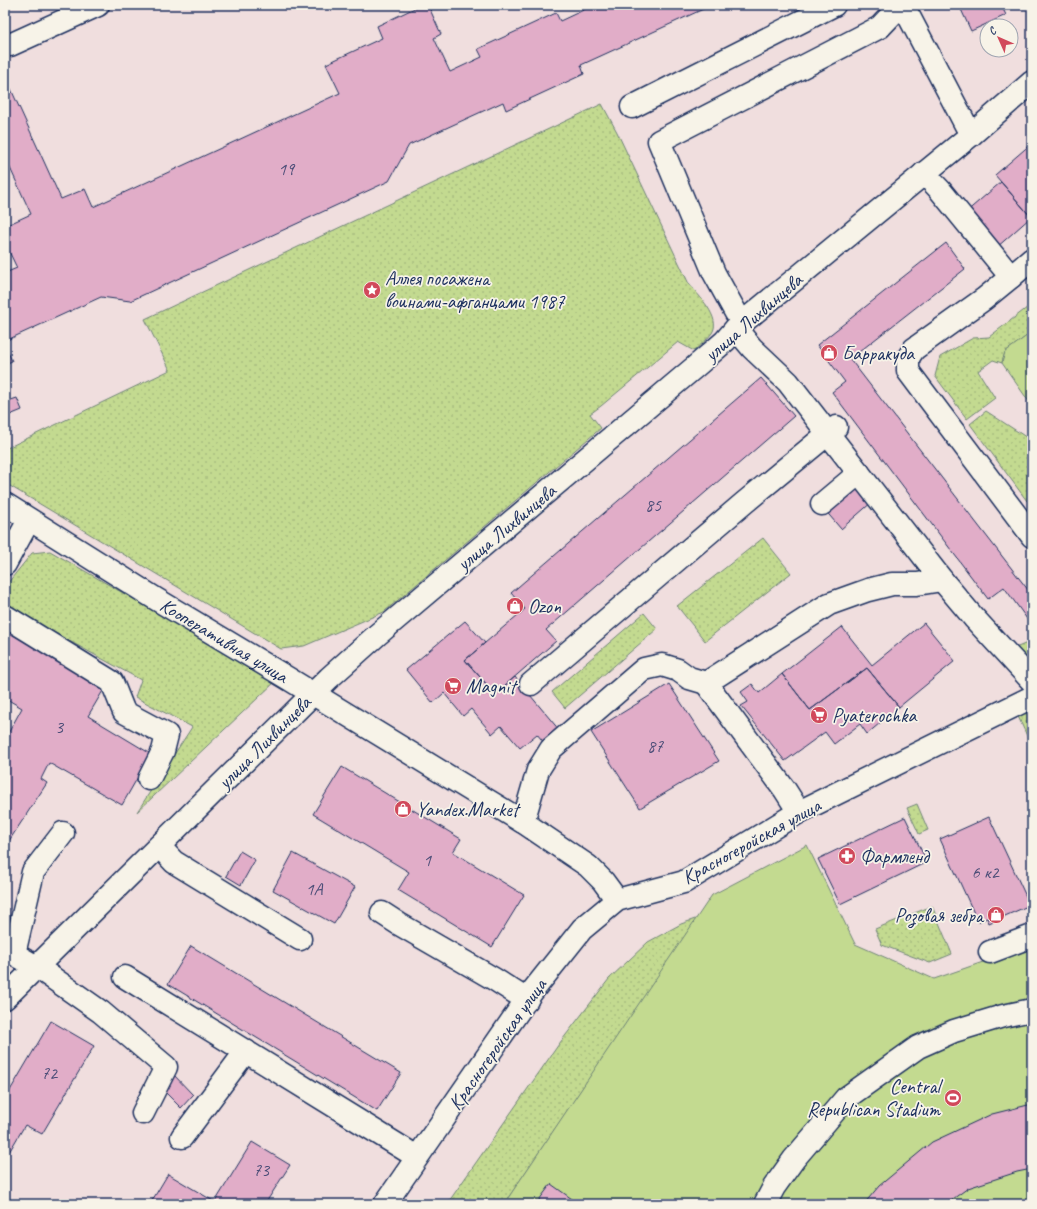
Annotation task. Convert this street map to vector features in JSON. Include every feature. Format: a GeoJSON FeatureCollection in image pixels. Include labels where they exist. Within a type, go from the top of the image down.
{"type":"FeatureCollection","features":[{"type":"Feature","properties":{"kind":"street"},"geometry":{"type":"LineString","coordinates":[[5,44],[10,45],[98,5]]}},
{"type":"Feature","properties":{"kind":"street"},"geometry":{"type":"LineString","coordinates":[[632,107],[834,5]]}},
{"type":"Feature","properties":{"kind":"street"},"geometry":{"type":"LineString","coordinates":[[971,135],[902,5],[880,27],[658,141],[701,233],[714,273],[752,348],[788,382],[832,430],[859,473],[942,580],[974,618],[1032,681]]}},
{"type":"Feature","properties":{"kind":"street","name":"улица Лихвинцева"},"geometry":{"type":"LineString","coordinates":[[5,998],[329,678],[377,635],[695,367],[725,340],[738,319],[924,173],[971,135],[1032,82]]}},
{"type":"Feature","properties":{"kind":"street"},"geometry":{"type":"LineString","coordinates":[[924,173],[940,190],[1012,277]]}},
{"type":"Feature","properties":{"kind":"street"},"geometry":{"type":"LineString","coordinates":[[1032,259],[984,299],[914,349],[908,358],[908,371],[1032,536]]}},
{"type":"Feature","properties":{"kind":"street"},"geometry":{"type":"LineString","coordinates":[[531,684],[832,430]]}},
{"type":"Feature","properties":{"kind":"street"},"geometry":{"type":"LineString","coordinates":[[822,504],[859,473]]}},
{"type":"Feature","properties":{"kind":"street","name":"Кооперативная улица"},"geometry":{"type":"LineString","coordinates":[[5,504],[28,520],[523,822],[588,866],[603,881],[617,900]]}},
{"type":"Feature","properties":{"kind":"street"},"geometry":{"type":"LineString","coordinates":[[5,564],[28,520]]}},
{"type":"Feature","properties":{"kind":"street"},"geometry":{"type":"LineString","coordinates":[[706,683],[830,604],[868,590],[892,584],[917,584],[942,580]]}},
{"type":"Feature","properties":{"kind":"street"},"geometry":{"type":"LineString","coordinates":[[5,616],[112,682],[124,712],[167,735],[163,751],[149,779]]}},
{"type":"Feature","properties":{"kind":"street"},"geometry":{"type":"LineString","coordinates":[[523,822],[538,770],[551,749],[644,669],[662,665],[678,670],[689,678],[706,683],[785,790],[799,812]]}},
{"type":"Feature","properties":{"kind":"street","name":"Красногеройская улица"},"geometry":{"type":"LineString","coordinates":[[385,1204],[527,1000],[530,993],[582,929],[617,900],[684,882],[799,812],[1032,697]]}},
{"type":"Feature","properties":{"kind":"street"},"geometry":{"type":"LineString","coordinates":[[63,833],[33,872],[10,950],[101,1012],[166,1067],[143,1113]]}},
{"type":"Feature","properties":{"kind":"street"},"geometry":{"type":"LineString","coordinates":[[159,846],[174,862],[300,939]]}},
{"type":"Feature","properties":{"kind":"street"},"geometry":{"type":"LineString","coordinates":[[382,913],[527,1000]]}},
{"type":"Feature","properties":{"kind":"street"},"geometry":{"type":"LineString","coordinates":[[990,952],[1032,936]]}},
{"type":"Feature","properties":{"kind":"street"},"geometry":{"type":"LineString","coordinates":[[125,977],[417,1157]]}},
{"type":"Feature","properties":{"kind":"street"},"geometry":{"type":"LineString","coordinates":[[765,1204],[774,1187],[794,1159],[846,1098],[918,1047],[954,1031],[1003,1016],[1032,1010]]}},
{"type":"Feature","properties":{"kind":"street"},"geometry":{"type":"LineString","coordinates":[[182,1137],[246,1051]]}},
{"type":"Feature","properties":{"kind":"green space"},"geometry":{"type":"Polygon","coordinates":[[[602,104],[617,132],[689,284],[708,307],[714,321],[712,333],[694,351],[678,342],[590,414],[601,428],[384,612],[304,646],[281,649],[5,483],[5,449],[170,370],[145,319],[602,104]]]}},
{"type":"Feature","properties":{"kind":"green space"},"geometry":{"type":"Polygon","coordinates":[[[1032,304],[1032,334],[1028,335],[1005,352],[1002,363],[993,360],[978,371],[995,398],[967,419],[935,376],[940,357],[973,338],[989,337],[1032,304]]]}},
{"type":"Feature","properties":{"kind":"green space"},"geometry":{"type":"Polygon","coordinates":[[[1028,335],[1032,336],[1032,406],[1002,363],[1005,352],[1028,335]]]}},
{"type":"Feature","properties":{"kind":"green space"},"geometry":{"type":"Polygon","coordinates":[[[986,411],[1032,441],[1032,497],[1027,501],[970,424],[986,411]]]}},
{"type":"Feature","properties":{"kind":"green space"},"geometry":{"type":"Polygon","coordinates":[[[763,538],[791,573],[705,641],[677,606],[763,538]]]}},
{"type":"Feature","properties":{"kind":"green space"},"geometry":{"type":"Polygon","coordinates":[[[50,551],[276,681],[137,812],[192,727],[135,697],[141,680],[5,606],[5,589],[7,584],[32,553],[50,551]]]}},
{"type":"Feature","properties":{"kind":"green space"},"geometry":{"type":"Polygon","coordinates":[[[644,613],[657,629],[565,708],[552,692],[644,613]]]}},
{"type":"Feature","properties":{"kind":"green space"},"geometry":{"type":"Polygon","coordinates":[[[1032,641],[1032,670],[1013,649],[1032,641]]]}},
{"type":"Feature","properties":{"kind":"green space"},"geometry":{"type":"Polygon","coordinates":[[[1032,704],[1032,747],[1017,714],[1032,704]]]}},
{"type":"Feature","properties":{"kind":"green space"},"geometry":{"type":"Polygon","coordinates":[[[917,804],[928,830],[919,834],[907,808],[917,804]]]}},
{"type":"Feature","properties":{"kind":"green space"},"geometry":{"type":"Polygon","coordinates":[[[807,845],[855,944],[934,979],[1032,945],[1032,1204],[504,1204],[712,895],[807,845]]]}},
{"type":"Feature","properties":{"kind":"green space"},"geometry":{"type":"Polygon","coordinates":[[[932,906],[952,954],[930,963],[882,945],[875,929],[932,906]]]}},
{"type":"Feature","properties":{"kind":"green space"},"geometry":{"type":"Polygon","coordinates":[[[698,918],[504,1204],[447,1204],[559,1044],[609,979],[648,942],[681,924],[698,918]]]}},
{"type":"Feature","properties":{"kind":"building"},"geometry":{"type":"Polygon","coordinates":[[[421,5],[428,5],[441,34],[434,38],[450,72],[482,57],[478,49],[556,13],[560,21],[594,5],[712,5],[581,65],[584,74],[506,110],[503,102],[409,145],[389,181],[130,301],[101,297],[5,341],[5,273],[17,268],[5,243],[5,226],[31,214],[5,157],[5,76],[61,199],[85,189],[93,207],[340,93],[326,64],[382,38],[377,26],[421,5]]]}},
{"type":"Feature","properties":{"kind":"building"},"geometry":{"type":"Polygon","coordinates":[[[959,5],[1001,5],[1006,15],[999,18],[979,18],[979,27],[971,31],[959,5]]]}},
{"type":"Feature","properties":{"kind":"building"},"geometry":{"type":"Polygon","coordinates":[[[1032,143],[1032,216],[1031,217],[995,175],[1032,143]]]}},
{"type":"Feature","properties":{"kind":"building"},"geometry":{"type":"Polygon","coordinates":[[[1001,182],[1031,217],[996,248],[965,213],[1001,182]]]}},
{"type":"Feature","properties":{"kind":"building"},"geometry":{"type":"Polygon","coordinates":[[[946,243],[965,269],[850,359],[1032,595],[1032,626],[1004,587],[988,599],[832,392],[845,382],[817,345],[946,243]]]}},
{"type":"Feature","properties":{"kind":"building"},"geometry":{"type":"Polygon","coordinates":[[[5,346],[12,361],[5,364],[5,346]]]}},
{"type":"Feature","properties":{"kind":"building"},"geometry":{"type":"Polygon","coordinates":[[[761,378],[794,416],[546,630],[556,641],[495,694],[465,660],[525,609],[511,593],[761,378]]]}},
{"type":"Feature","properties":{"kind":"building"},"geometry":{"type":"Polygon","coordinates":[[[17,398],[22,410],[5,417],[5,402],[17,398]]]}},
{"type":"Feature","properties":{"kind":"building"},"geometry":{"type":"Polygon","coordinates":[[[856,482],[872,502],[841,529],[824,509],[856,482]]]}},
{"type":"Feature","properties":{"kind":"building","name":"Magnit"},"geometry":{"type":"Polygon","coordinates":[[[465,621],[485,643],[465,660],[495,694],[515,677],[560,731],[545,744],[537,734],[520,748],[501,726],[492,734],[471,709],[463,716],[444,693],[433,703],[406,670],[465,621]]]}},
{"type":"Feature","properties":{"kind":"building"},"geometry":{"type":"Polygon","coordinates":[[[924,623],[955,661],[899,707],[867,668],[810,710],[782,674],[842,627],[872,665],[924,623]]]}},
{"type":"Feature","properties":{"kind":"building"},"geometry":{"type":"Polygon","coordinates":[[[5,630],[104,689],[88,716],[151,754],[122,805],[49,763],[41,779],[47,783],[5,847],[5,739],[22,708],[5,698],[5,630]]]}},
{"type":"Feature","properties":{"kind":"building","name":"Pyaterochka"},"geometry":{"type":"Polygon","coordinates":[[[867,668],[899,707],[867,734],[860,724],[834,744],[825,732],[785,761],[741,706],[748,702],[741,692],[752,684],[759,693],[782,674],[810,710],[867,668]]]}},
{"type":"Feature","properties":{"kind":"building"},"geometry":{"type":"Polygon","coordinates":[[[669,684],[719,761],[640,808],[591,732],[669,684]]]}},
{"type":"Feature","properties":{"kind":"building"},"geometry":{"type":"Polygon","coordinates":[[[342,767],[461,839],[453,852],[524,895],[492,947],[398,890],[409,872],[313,814],[342,767]]]}},
{"type":"Feature","properties":{"kind":"building"},"geometry":{"type":"Polygon","coordinates":[[[905,817],[927,862],[840,904],[818,859],[905,817]]]}},
{"type":"Feature","properties":{"kind":"building"},"geometry":{"type":"Polygon","coordinates":[[[989,817],[1030,905],[989,923],[987,918],[978,922],[940,839],[989,817]]]}},
{"type":"Feature","properties":{"kind":"building"},"geometry":{"type":"Polygon","coordinates":[[[240,851],[255,860],[241,885],[226,876],[240,851]]]}},
{"type":"Feature","properties":{"kind":"building"},"geometry":{"type":"Polygon","coordinates":[[[293,853],[355,887],[334,924],[273,890],[293,853]]]}},
{"type":"Feature","properties":{"kind":"building"},"geometry":{"type":"Polygon","coordinates":[[[191,946],[401,1073],[377,1111],[168,984],[191,946]]]}},
{"type":"Feature","properties":{"kind":"building"},"geometry":{"type":"Polygon","coordinates":[[[51,1021],[94,1046],[42,1134],[25,1125],[5,1159],[5,1099],[51,1021]]]}},
{"type":"Feature","properties":{"kind":"building"},"geometry":{"type":"Polygon","coordinates":[[[173,1074],[193,1095],[181,1108],[160,1087],[173,1074]]]}},
{"type":"Feature","properties":{"kind":"building"},"geometry":{"type":"Polygon","coordinates":[[[1032,1104],[1032,1169],[1017,1172],[968,1188],[946,1204],[864,1204],[879,1186],[932,1142],[992,1114],[1032,1104]]]}},
{"type":"Feature","properties":{"kind":"building"},"geometry":{"type":"Polygon","coordinates":[[[252,1142],[290,1165],[265,1204],[150,1204],[168,1174],[215,1202],[252,1142]]]}},
{"type":"Feature","properties":{"kind":"building"},"geometry":{"type":"Polygon","coordinates":[[[551,1184],[579,1204],[536,1204],[551,1184]]]}},
{"type":"Feature","properties":{"kind":"place","name":"Аллея посажена воинами-афганцами 1987"},"geometry":{"type":"Point","coordinates":[372,290]}},
{"type":"Feature","properties":{"kind":"place","name":"Барракуда"},"geometry":{"type":"Point","coordinates":[829,353]}},
{"type":"Feature","properties":{"kind":"place","name":"Ozon"},"geometry":{"type":"Point","coordinates":[515,606]}},
{"type":"Feature","properties":{"kind":"place","name":"Magnit"},"geometry":{"type":"Point","coordinates":[453,686]}},
{"type":"Feature","properties":{"kind":"place","name":"Pyaterochka"},"geometry":{"type":"Point","coordinates":[819,715]}},
{"type":"Feature","properties":{"kind":"place","name":"Yandex.Market"},"geometry":{"type":"Point","coordinates":[403,809]}},
{"type":"Feature","properties":{"kind":"place","name":"Фармленд"},"geometry":{"type":"Point","coordinates":[847,856]}},
{"type":"Feature","properties":{"kind":"place","name":"Розовая зебра"},"geometry":{"type":"Point","coordinates":[996,915]}},
{"type":"Feature","properties":{"kind":"place","name":"Central Republican Stadium"},"geometry":{"type":"Point","coordinates":[953,1098]}}]}
